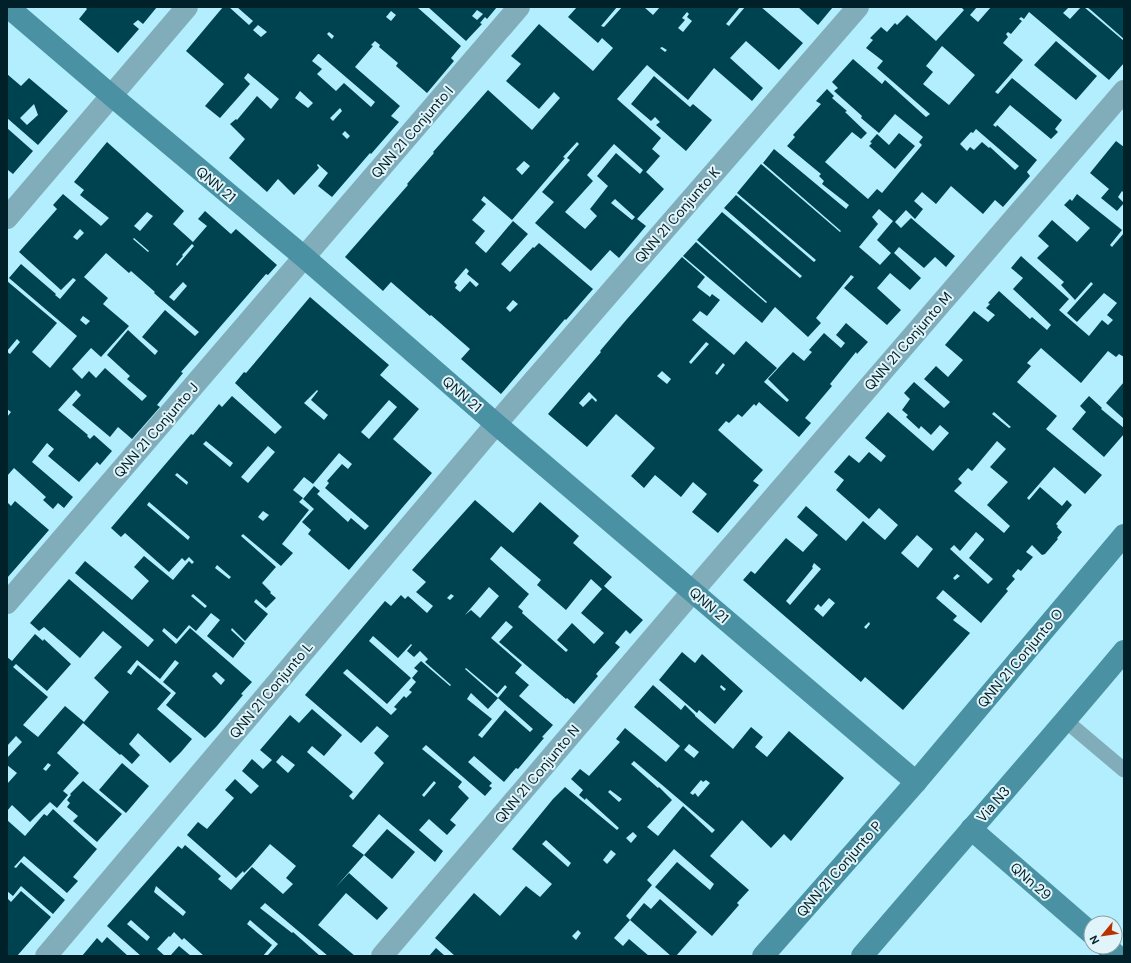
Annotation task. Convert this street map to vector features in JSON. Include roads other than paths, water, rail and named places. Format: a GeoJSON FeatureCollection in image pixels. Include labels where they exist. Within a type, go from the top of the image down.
{"type":"FeatureCollection","features":[{"type":"Feature","properties":{"kind":"street","name":"QNN 21"},"geometry":{"type":"LineString","coordinates":[[8,7],[304,258],[496,424],[916,782]]}},
{"type":"Feature","properties":{"kind":"street"},"geometry":{"type":"LineString","coordinates":[[7,218],[187,7]]}},
{"type":"Feature","properties":{"kind":"street","name":"QNN 21 Conjunto I"},"geometry":{"type":"LineString","coordinates":[[304,258],[519,7]]}},
{"type":"Feature","properties":{"kind":"street","name":"QNN 21 Conjunto K"},"geometry":{"type":"LineString","coordinates":[[496,424],[858,7]]}},
{"type":"Feature","properties":{"kind":"street","name":"QNN 21 Conjunto M"},"geometry":{"type":"LineString","coordinates":[[693,591],[1124,91]]}},
{"type":"Feature","properties":{"kind":"street","name":"QNN 21 Conjunto J"},"geometry":{"type":"LineString","coordinates":[[7,603],[304,258]]}},
{"type":"Feature","properties":{"kind":"street","name":"QNN 21 Conjunto L"},"geometry":{"type":"LineString","coordinates":[[46,956],[496,424]]}},
{"type":"Feature","properties":{"kind":"street","name":"QNN 21 Conjunto O"},"geometry":{"type":"LineString","coordinates":[[916,782],[1124,535]]}},
{"type":"Feature","properties":{"kind":"street","name":"QNN 21 Conjunto N"},"geometry":{"type":"LineString","coordinates":[[382,956],[693,591]]}},
{"type":"Feature","properties":{"kind":"street"},"geometry":{"type":"LineString","coordinates":[[1104,675],[1124,640]]}},
{"type":"Feature","properties":{"kind":"street","name":"Via N3"},"geometry":{"type":"LineString","coordinates":[[862,956],[1066,721],[1124,651]]}},
{"type":"Feature","properties":{"kind":"street","name":"QNN 21 Conjunto P"},"geometry":{"type":"LineString","coordinates":[[763,956],[916,782]]}},
{"type":"Feature","properties":{"kind":"street","name":"QNn 29"},"geometry":{"type":"LineString","coordinates":[[971,829],[1083,926]]}},
{"type":"Feature","properties":{"kind":"lane"},"geometry":{"type":"LineString","coordinates":[[1066,721],[1124,770]]}}]}
